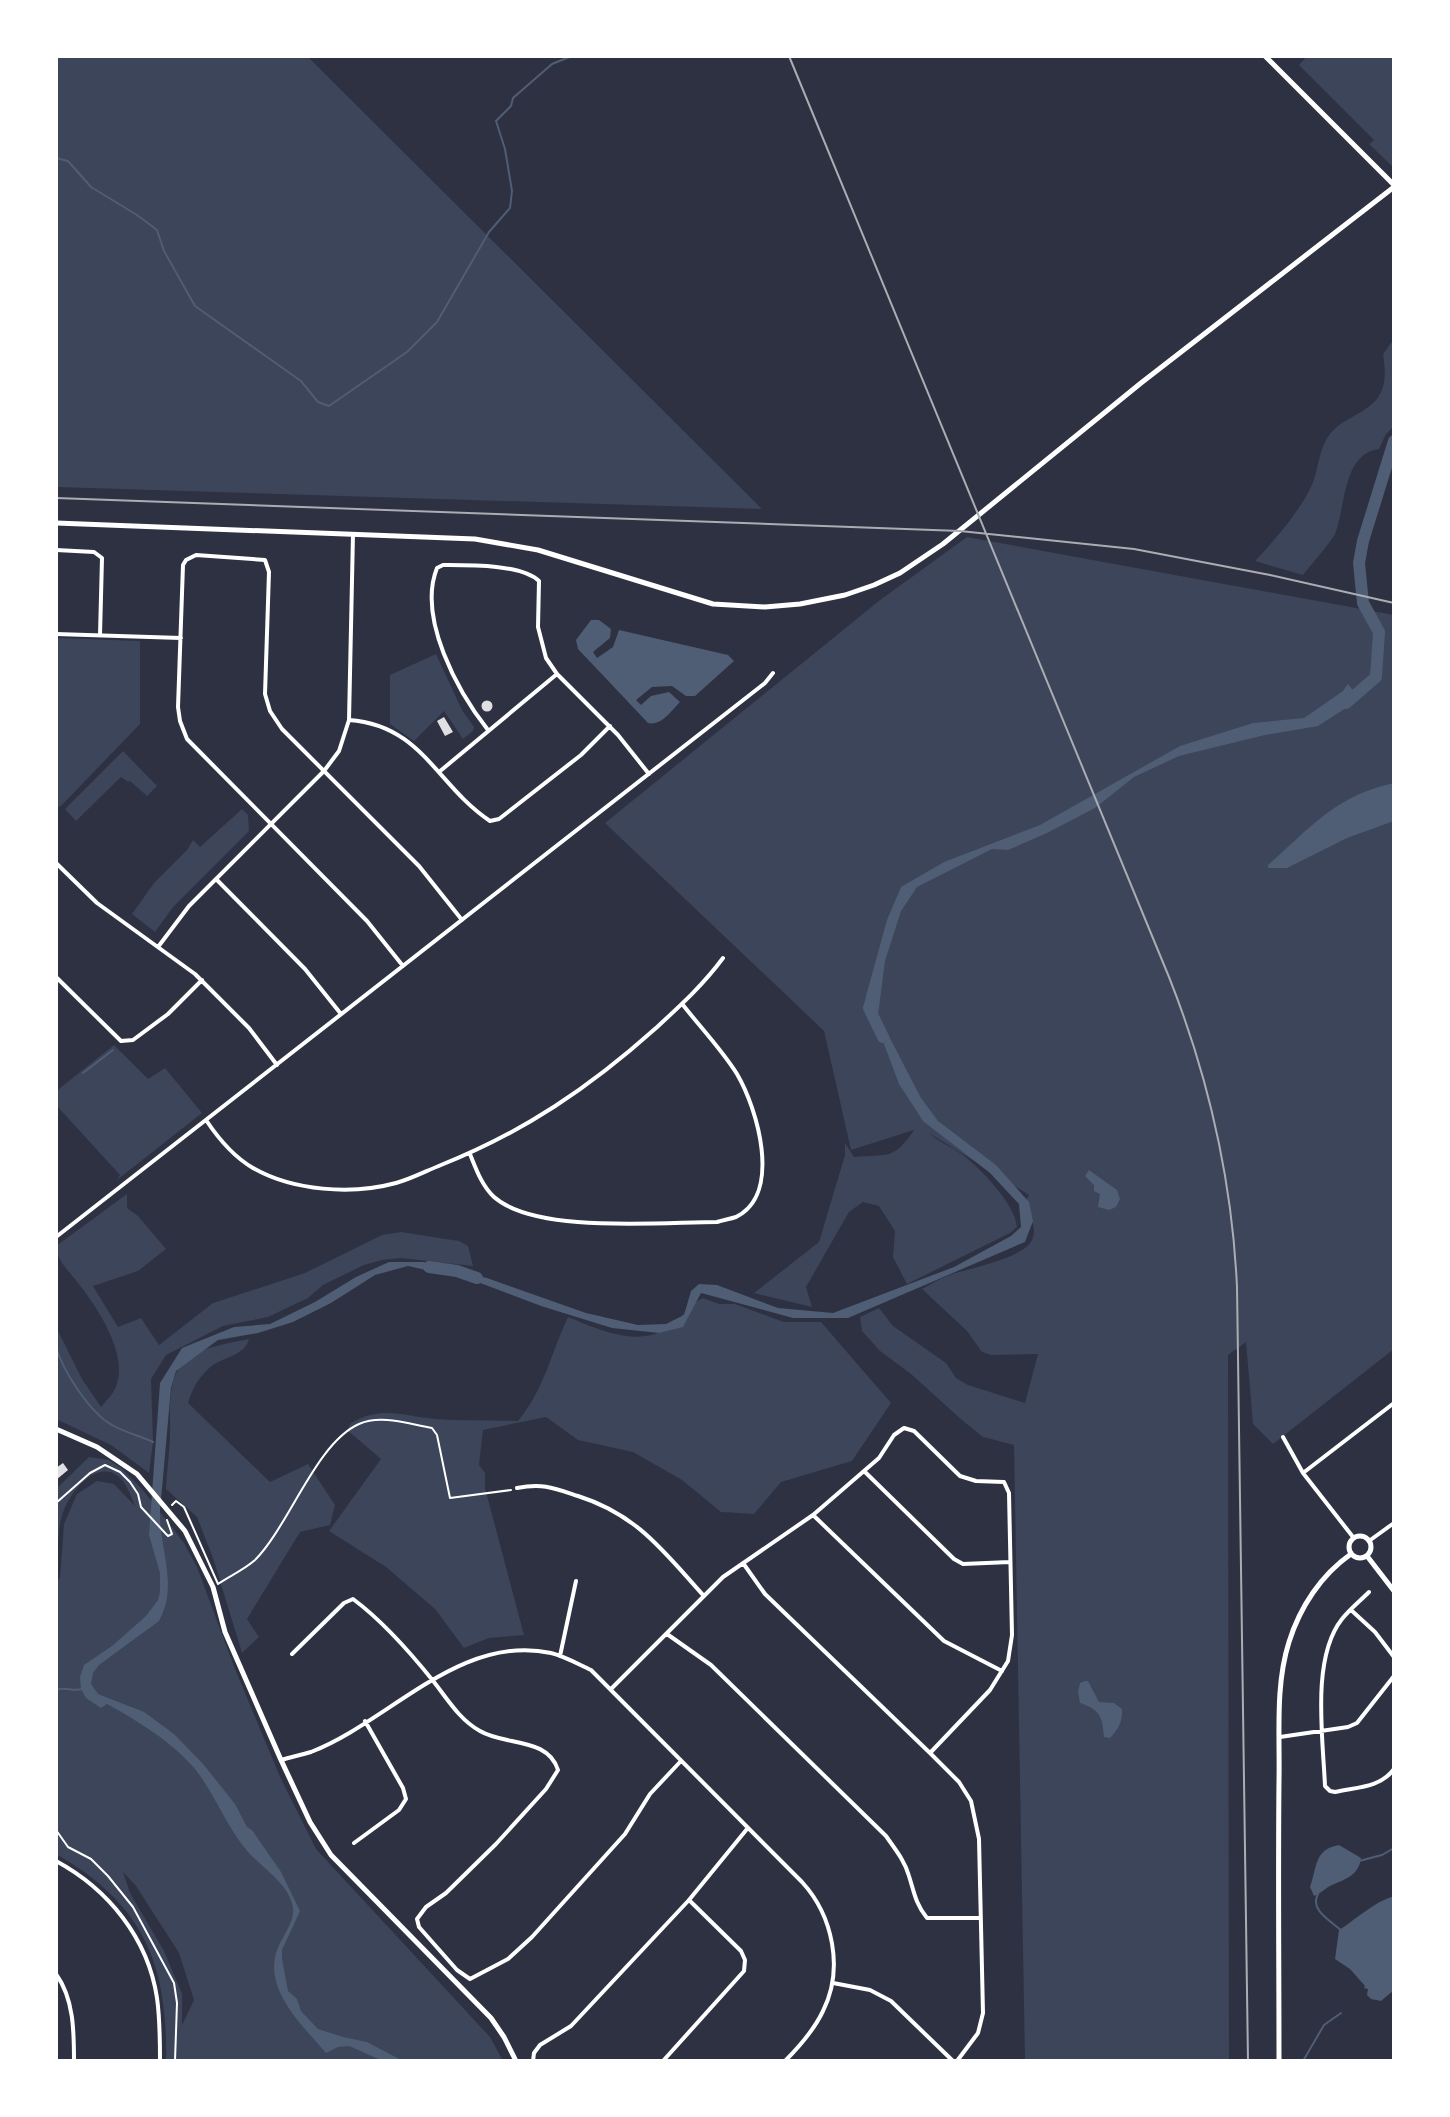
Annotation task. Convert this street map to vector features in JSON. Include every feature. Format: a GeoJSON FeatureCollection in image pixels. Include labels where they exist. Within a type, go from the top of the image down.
{"type":"FeatureCollection","features":[{"type":"Feature","properties":{"kind":"main road"},"geometry":{"type":"LineString","coordinates":[[56,523],[475,539],[516,545],[684,597],[739,607],[800,604],[845,595],[874,585],[900,573],[943,544],[1141,383],[1394,186],[1265,56]]}},
{"type":"Feature","properties":{"kind":"main road"},"geometry":{"type":"LineString","coordinates":[[56,1429],[97,1447],[137,1474],[173,1505],[213,1587],[225,1632],[310,1822],[331,1855],[491,2018],[516,2061]]}},
{"type":"Feature","properties":{"kind":"main road"},"geometry":{"type":"LineString","coordinates":[[1360,1535],[1369,1541],[1371,1548],[1367,1556],[1357,1558],[1351,1554],[1349,1543],[1353,1537],[1360,1535]]}},
{"type":"Feature","properties":{"kind":"main road"},"geometry":{"type":"LineString","coordinates":[[1279,2061],[1282,1674],[1294,1628],[1322,1581],[1351,1554]]}},
{"type":"Feature","properties":{"kind":"main road"},"geometry":{"type":"LineString","coordinates":[[1367,1556],[1394,1591]]}},
{"type":"Feature","properties":{"kind":"street"},"geometry":{"type":"LineString","coordinates":[[158,947],[180,915],[324,771],[339,751],[349,720],[353,534]]}},
{"type":"Feature","properties":{"kind":"street"},"geometry":{"type":"LineString","coordinates":[[56,550],[94,552],[102,558],[100,635]]}},
{"type":"Feature","properties":{"kind":"street"},"geometry":{"type":"LineString","coordinates":[[403,966],[367,921],[187,739],[178,707],[183,565],[186,560],[196,555],[265,560],[269,572],[265,682],[268,704],[282,729],[419,866],[462,920]]}},
{"type":"Feature","properties":{"kind":"street"},"geometry":{"type":"LineString","coordinates":[[488,730],[468,702],[437,634],[433,614],[434,575],[437,568],[443,565],[487,567],[534,577],[539,581],[539,641],[546,658],[557,674],[610,726],[649,774]]}},
{"type":"Feature","properties":{"kind":"street"},"geometry":{"type":"LineString","coordinates":[[56,634],[181,638]]}},
{"type":"Feature","properties":{"kind":"street"},"geometry":{"type":"LineString","coordinates":[[56,1237],[765,683],[773,673]]}},
{"type":"Feature","properties":{"kind":"street"},"geometry":{"type":"LineString","coordinates":[[439,772],[557,674]]}},
{"type":"Feature","properties":{"kind":"street"},"geometry":{"type":"LineString","coordinates":[[349,720],[375,724],[397,732],[486,819],[496,821],[581,755],[610,726]]}},
{"type":"Feature","properties":{"kind":"street"},"geometry":{"type":"LineString","coordinates":[[56,863],[97,903],[202,980],[249,1028],[277,1065]]}},
{"type":"Feature","properties":{"kind":"street"},"geometry":{"type":"LineString","coordinates":[[216,879],[305,969],[341,1014]]}},
{"type":"Feature","properties":{"kind":"street"},"geometry":{"type":"LineString","coordinates":[[206,1120],[227,1145],[256,1170],[282,1181],[315,1187],[365,1188],[394,1184],[527,1126],[585,1087],[683,1005],[723,958]]}},
{"type":"Feature","properties":{"kind":"street"},"geometry":{"type":"LineString","coordinates":[[56,977],[121,1041],[126,1042],[168,1014],[202,980]]}},
{"type":"Feature","properties":{"kind":"street"},"geometry":{"type":"LineString","coordinates":[[470,1153],[479,1175],[498,1200],[517,1211],[550,1220],[717,1222],[736,1217],[753,1202],[763,1173],[756,1121],[737,1075],[683,1005]]}},
{"type":"Feature","properties":{"kind":"street"},"geometry":{"type":"LineString","coordinates":[[1303,1473],[1394,1403]]}},
{"type":"Feature","properties":{"kind":"street"},"geometry":{"type":"LineString","coordinates":[[612,1688],[723,1577],[813,1515],[879,1458],[894,1435],[904,1428],[914,1431],[960,1476],[976,1481],[1004,1482],[1009,1493],[1012,1635],[1008,1661],[990,1690],[930,1753]]}},
{"type":"Feature","properties":{"kind":"street"},"geometry":{"type":"LineString","coordinates":[[1283,1437],[1303,1473],[1353,1537]]}},
{"type":"Feature","properties":{"kind":"street"},"geometry":{"type":"LineString","coordinates":[[864,1471],[954,1559],[963,1564],[1010,1562]]}},
{"type":"Feature","properties":{"kind":"street"},"geometry":{"type":"LineString","coordinates":[[517,1488],[548,1485],[590,1499],[625,1516],[638,1525],[704,1596]]}},
{"type":"Feature","properties":{"kind":"street"},"geometry":{"type":"LineString","coordinates":[[813,1515],[944,1641],[1002,1671]]}},
{"type":"Feature","properties":{"kind":"street"},"geometry":{"type":"LineString","coordinates":[[1369,1541],[1394,1523]]}},
{"type":"Feature","properties":{"kind":"street"},"geometry":{"type":"LineString","coordinates":[[743,1563],[765,1594],[959,1782],[971,1801],[979,1839],[983,2013],[978,2033],[955,2061],[879,1993],[833,1983]]}},
{"type":"Feature","properties":{"kind":"street"},"geometry":{"type":"LineString","coordinates":[[560,1656],[576,1581]]}},
{"type":"Feature","properties":{"kind":"street"},"geometry":{"type":"LineString","coordinates":[[1369,1592],[1341,1621],[1322,1674],[1325,1786],[1330,1791],[1378,1783],[1394,1769]]}},
{"type":"Feature","properties":{"kind":"street"},"geometry":{"type":"LineString","coordinates":[[292,1654],[344,1603],[353,1599],[400,1641],[471,1726],[493,1737],[537,1747],[555,1762],[558,1770],[546,1789],[496,1844],[446,1893],[426,1907],[417,1919],[419,1927],[457,1970],[470,1979],[508,1959],[532,1937],[625,1834],[650,1794],[680,1762]]}},
{"type":"Feature","properties":{"kind":"street"},"geometry":{"type":"LineString","coordinates":[[1351,1610],[1375,1632],[1394,1657]]}},
{"type":"Feature","properties":{"kind":"street"},"geometry":{"type":"LineString","coordinates":[[667,1634],[711,1665],[886,1836],[905,1865],[917,1906],[927,1918],[981,1918]]}},
{"type":"Feature","properties":{"kind":"street"},"geometry":{"type":"LineString","coordinates":[[281,1760],[311,1752],[473,1659],[489,1654],[542,1652],[560,1656],[591,1670],[802,1882],[820,1906],[832,1938],[833,1983],[829,1999],[813,2029],[785,2061]]}},
{"type":"Feature","properties":{"kind":"street"},"geometry":{"type":"LineString","coordinates":[[1280,1737],[1323,1732],[1357,1723],[1394,1676]]}},
{"type":"Feature","properties":{"kind":"street"},"geometry":{"type":"LineString","coordinates":[[354,1843],[399,1810],[406,1799],[403,1788],[365,1721]]}},
{"type":"Feature","properties":{"kind":"street"},"geometry":{"type":"LineString","coordinates":[[533,2061],[540,2045],[571,2026],[689,1900],[747,1829]]}},
{"type":"Feature","properties":{"kind":"street"},"geometry":{"type":"LineString","coordinates":[[56,1861],[102,1893],[142,1947],[158,2000],[160,2061]]}},
{"type":"Feature","properties":{"kind":"street"},"geometry":{"type":"LineString","coordinates":[[663,2061],[744,1971],[745,1960],[741,1951],[689,1900]]}},
{"type":"Feature","properties":{"kind":"street"},"geometry":{"type":"LineString","coordinates":[[56,1974],[69,2002],[73,2021],[74,2061]]}},
{"type":"Feature","properties":{"kind":"path"},"geometry":{"type":"LineString","coordinates":[[173,1505],[184,1507],[218,1584],[254,1561],[300,1497],[311,1473],[345,1433],[361,1423],[387,1419],[432,1428],[437,1435],[450,1498],[502,1493],[517,1488]]}},
{"type":"Feature","properties":{"kind":"path"},"geometry":{"type":"LineString","coordinates":[[56,1503],[90,1473],[105,1465],[120,1472],[130,1482],[145,1511],[168,1536],[172,1534],[167,1522]]}},
{"type":"Feature","properties":{"kind":"path"},"geometry":{"type":"LineString","coordinates":[[56,1830],[68,1847],[91,1859],[108,1876],[133,1907],[174,1983],[177,2003],[175,2061]]}},
{"type":"Feature","properties":{"kind":"shaded area"},"geometry":{"type":"Polygon","coordinates":[[[56,56],[307,56],[762,509],[56,487],[56,56]]]}},
{"type":"Feature","properties":{"kind":"shaded area"},"geometry":{"type":"Polygon","coordinates":[[[1307,56],[1394,56],[1394,168],[1369,144],[1374,140],[1299,65],[1307,56]]]}},
{"type":"Feature","properties":{"kind":"shaded area"},"geometry":{"type":"Polygon","coordinates":[[[1394,339],[1394,426],[1379,449],[1367,453],[1352,471],[1335,534],[1303,575],[1255,561],[1286,526],[1305,497],[1330,434],[1379,396],[1384,381],[1383,354],[1394,339]]]}},
{"type":"Feature","properties":{"kind":"shaded area"},"geometry":{"type":"Polygon","coordinates":[[[967,537],[1394,615],[1394,1349],[1273,1444],[1253,1424],[1246,1342],[1228,1355],[1229,2061],[1025,2061],[1014,1445],[983,1437],[963,1421],[911,1374],[880,1351],[862,1331],[860,1317],[879,1308],[893,1326],[946,1363],[956,1378],[968,1385],[1025,1403],[1038,1354],[991,1355],[982,1352],[967,1331],[922,1289],[947,1276],[1007,1258],[1027,1247],[1034,1230],[1023,1204],[1029,1195],[929,1133],[960,1153],[986,1176],[1004,1197],[1017,1227],[907,1284],[893,1257],[895,1231],[879,1206],[863,1202],[849,1212],[806,1287],[812,1307],[754,1293],[819,1242],[845,1155],[845,1143],[854,1157],[889,1154],[901,1146],[914,1130],[851,1150],[824,1031],[605,823],[880,600],[967,537]]]}},
{"type":"Feature","properties":{"kind":"shaded area"},"geometry":{"type":"Polygon","coordinates":[[[591,620],[599,620],[611,629],[610,638],[593,652],[597,658],[613,647],[619,630],[728,655],[734,661],[695,696],[686,696],[672,686],[652,687],[636,700],[641,705],[651,696],[669,692],[680,702],[662,720],[648,723],[578,649],[576,640],[591,620]]]}},
{"type":"Feature","properties":{"kind":"shaded area"},"geometry":{"type":"Polygon","coordinates":[[[56,638],[140,641],[140,724],[61,806],[56,807],[56,638]]]}},
{"type":"Feature","properties":{"kind":"shaded area"},"geometry":{"type":"Polygon","coordinates":[[[436,654],[462,710],[474,727],[473,731],[463,739],[444,711],[414,741],[390,724],[390,675],[436,654]]]}},
{"type":"Feature","properties":{"kind":"shaded area"},"geometry":{"type":"Polygon","coordinates":[[[1348,684],[1360,699],[1318,726],[1179,756],[1134,777],[1095,808],[1047,833],[1008,850],[992,849],[917,887],[901,911],[885,961],[878,1015],[921,1098],[938,1121],[996,1165],[1029,1202],[1033,1221],[1025,1242],[848,1318],[793,1318],[701,1293],[683,1327],[659,1333],[612,1328],[475,1281],[408,1266],[375,1275],[331,1303],[293,1322],[258,1333],[218,1340],[176,1371],[171,1388],[160,1511],[168,1580],[165,1607],[159,1621],[99,1665],[93,1673],[91,1684],[98,1694],[144,1712],[174,1734],[235,1804],[247,1827],[281,1872],[300,1911],[282,1950],[282,1959],[288,1991],[297,1999],[301,2011],[318,2029],[367,2042],[403,2061],[383,2061],[349,2046],[326,2053],[289,2008],[276,1981],[276,1953],[293,1914],[291,1899],[286,1891],[244,1847],[202,1778],[186,1759],[131,1718],[107,1704],[101,1708],[86,1698],[81,1689],[80,1677],[84,1665],[112,1646],[146,1616],[158,1600],[160,1573],[149,1535],[160,1383],[182,1348],[234,1327],[270,1324],[389,1262],[424,1262],[444,1270],[487,1278],[586,1313],[638,1325],[666,1324],[684,1315],[691,1291],[699,1284],[717,1285],[778,1308],[833,1313],[954,1267],[1011,1236],[1021,1227],[1019,1204],[990,1173],[923,1121],[899,1084],[866,996],[887,920],[901,887],[944,862],[1040,825],[1180,746],[1253,723],[1304,718],[1343,691],[1348,684]]]}},
{"type":"Feature","properties":{"kind":"shaded area"},"geometry":{"type":"Polygon","coordinates":[[[123,751],[157,786],[147,796],[121,777],[76,821],[65,809],[123,751]]]}},
{"type":"Feature","properties":{"kind":"shaded area"},"geometry":{"type":"Polygon","coordinates":[[[1394,783],[1394,821],[1347,838],[1287,868],[1268,868],[1311,826],[1339,805],[1374,788],[1394,783]]]}},
{"type":"Feature","properties":{"kind":"shaded area"},"geometry":{"type":"Polygon","coordinates":[[[242,809],[248,815],[249,831],[173,907],[155,932],[132,914],[154,883],[193,840],[200,847],[242,809]]]}},
{"type":"Feature","properties":{"kind":"shaded area"},"geometry":{"type":"Polygon","coordinates":[[[114,1045],[148,1079],[165,1068],[202,1113],[117,1180],[120,1175],[56,1105],[56,1093],[60,1088],[114,1045]]]}},
{"type":"Feature","properties":{"kind":"shaded area"},"geometry":{"type":"Polygon","coordinates":[[[1089,1170],[1117,1190],[1120,1199],[1116,1207],[1109,1210],[1098,1207],[1100,1194],[1094,1191],[1094,1185],[1085,1176],[1089,1170]]]}},
{"type":"Feature","properties":{"kind":"shaded area"},"geometry":{"type":"Polygon","coordinates":[[[127,1194],[127,1208],[138,1216],[166,1249],[138,1271],[93,1286],[118,1327],[141,1318],[159,1345],[213,1303],[305,1273],[382,1235],[401,1232],[459,1241],[468,1246],[473,1266],[401,1258],[364,1265],[268,1317],[223,1326],[166,1355],[151,1379],[153,1442],[149,1473],[111,1445],[56,1419],[56,1327],[82,1379],[101,1407],[115,1389],[119,1374],[115,1346],[109,1332],[94,1305],[61,1261],[56,1246],[127,1194]]]}},
{"type":"Feature","properties":{"kind":"shaded area"},"geometry":{"type":"Polygon","coordinates":[[[703,1298],[719,1304],[735,1304],[784,1322],[821,1322],[891,1403],[852,1461],[781,1482],[754,1514],[721,1512],[682,1480],[633,1452],[578,1440],[546,1417],[483,1430],[479,1465],[485,1473],[485,1488],[524,1635],[489,1638],[464,1648],[435,1609],[386,1567],[329,1531],[381,1459],[347,1430],[351,1423],[383,1413],[446,1420],[518,1421],[541,1384],[568,1317],[619,1335],[645,1336],[670,1327],[703,1298]]]}},
{"type":"Feature","properties":{"kind":"shaded area"},"geometry":{"type":"Polygon","coordinates":[[[249,1339],[243,1349],[204,1373],[188,1403],[270,1482],[308,1464],[335,1505],[330,1525],[300,1532],[247,1619],[259,1637],[242,1653],[197,1517],[166,1489],[171,1398],[173,1381],[179,1369],[197,1352],[249,1339]]]}},
{"type":"Feature","properties":{"kind":"shaded area"},"geometry":{"type":"Polygon","coordinates":[[[89,1457],[109,1460],[142,1489],[184,1543],[197,1567],[281,1779],[316,1849],[490,2037],[503,2061],[166,2061],[162,1994],[144,1940],[130,1916],[110,1894],[86,1873],[56,1854],[56,1582],[60,1578],[64,1524],[77,1494],[97,1481],[114,1484],[135,1506],[125,1484],[115,1474],[99,1472],[84,1481],[72,1495],[61,1518],[56,1580],[56,1489],[89,1457]],[[123,1872],[130,1893],[164,1951],[182,1994],[182,2025],[194,2000],[179,1953],[136,1886],[123,1872]]]}},
{"type":"Feature","properties":{"kind":"shaded area"},"geometry":{"type":"Polygon","coordinates":[[[1088,1681],[1099,1702],[1114,1703],[1122,1709],[1119,1725],[1110,1738],[1104,1737],[1101,1719],[1096,1712],[1080,1703],[1080,1683],[1088,1681]]]}},
{"type":"Feature","properties":{"kind":"shaded area"},"geometry":{"type":"Polygon","coordinates":[[[1339,1845],[1361,1858],[1358,1869],[1314,1896],[1310,1887],[1318,1860],[1325,1851],[1339,1845]]]}},
{"type":"Feature","properties":{"kind":"shaded area"},"geometry":{"type":"Polygon","coordinates":[[[1394,1896],[1394,1990],[1381,2001],[1371,1999],[1367,1995],[1368,1989],[1350,1969],[1335,1959],[1339,1930],[1394,1896]]]}},
{"type":"Feature","properties":{"kind":"building"},"geometry":{"type":"Polygon","coordinates":[[[487,700],[493,706],[487,712],[481,706],[487,700]]]}},
{"type":"Feature","properties":{"kind":"building"},"geometry":{"type":"Polygon","coordinates":[[[444,717],[453,732],[445,736],[437,721],[444,717]]]}},
{"type":"Feature","properties":{"kind":"building"},"geometry":{"type":"Polygon","coordinates":[[[63,1463],[68,1470],[56,1480],[56,1468],[63,1463]]]}},
{"type":"Feature","properties":{"kind":"waterway"},"geometry":{"type":"LineString","coordinates":[[56,158],[68,161],[91,187],[157,230],[164,251],[195,306],[301,381],[318,402],[329,406],[407,352],[437,322],[489,232],[510,208],[512,191],[505,149],[496,121],[511,106],[513,98],[552,64],[572,56]]}},
{"type":"Feature","properties":{"kind":"waterway"},"geometry":{"type":"LineString","coordinates":[[1346,703],[1376,677],[1379,632],[1363,603],[1359,563],[1394,441]]}},
{"type":"Feature","properties":{"kind":"waterway"},"geometry":{"type":"LineString","coordinates":[[874,991],[869,1008],[883,1037]]}},
{"type":"Feature","properties":{"kind":"waterway"},"geometry":{"type":"LineString","coordinates":[[83,1073],[113,1050]]}},
{"type":"Feature","properties":{"kind":"waterway"},"geometry":{"type":"LineString","coordinates":[[429,1267],[477,1278]]}},
{"type":"Feature","properties":{"kind":"waterway"},"geometry":{"type":"LineString","coordinates":[[56,1347],[71,1379],[95,1411],[117,1427],[153,1442]]}},
{"type":"Feature","properties":{"kind":"waterway"},"geometry":{"type":"LineString","coordinates":[[56,1690],[82,1689]]}},
{"type":"Feature","properties":{"kind":"waterway"},"geometry":{"type":"LineString","coordinates":[[1359,1861],[1394,1848]]}},
{"type":"Feature","properties":{"kind":"waterway"},"geometry":{"type":"LineString","coordinates":[[1318,1894],[1316,1905],[1319,1910],[1342,1931]]}},
{"type":"Feature","properties":{"kind":"waterway"},"geometry":{"type":"LineString","coordinates":[[1303,2061],[1324,2025],[1341,2013]]}},
{"type":"Feature","properties":{"kind":"railway"},"geometry":{"type":"LineString","coordinates":[[789,56],[1169,977],[1196,1053],[1216,1129],[1230,1207],[1237,1287],[1248,2061]]}},
{"type":"Feature","properties":{"kind":"railway"},"geometry":{"type":"LineString","coordinates":[[56,498],[960,531],[1134,549],[1394,603]]}}]}
